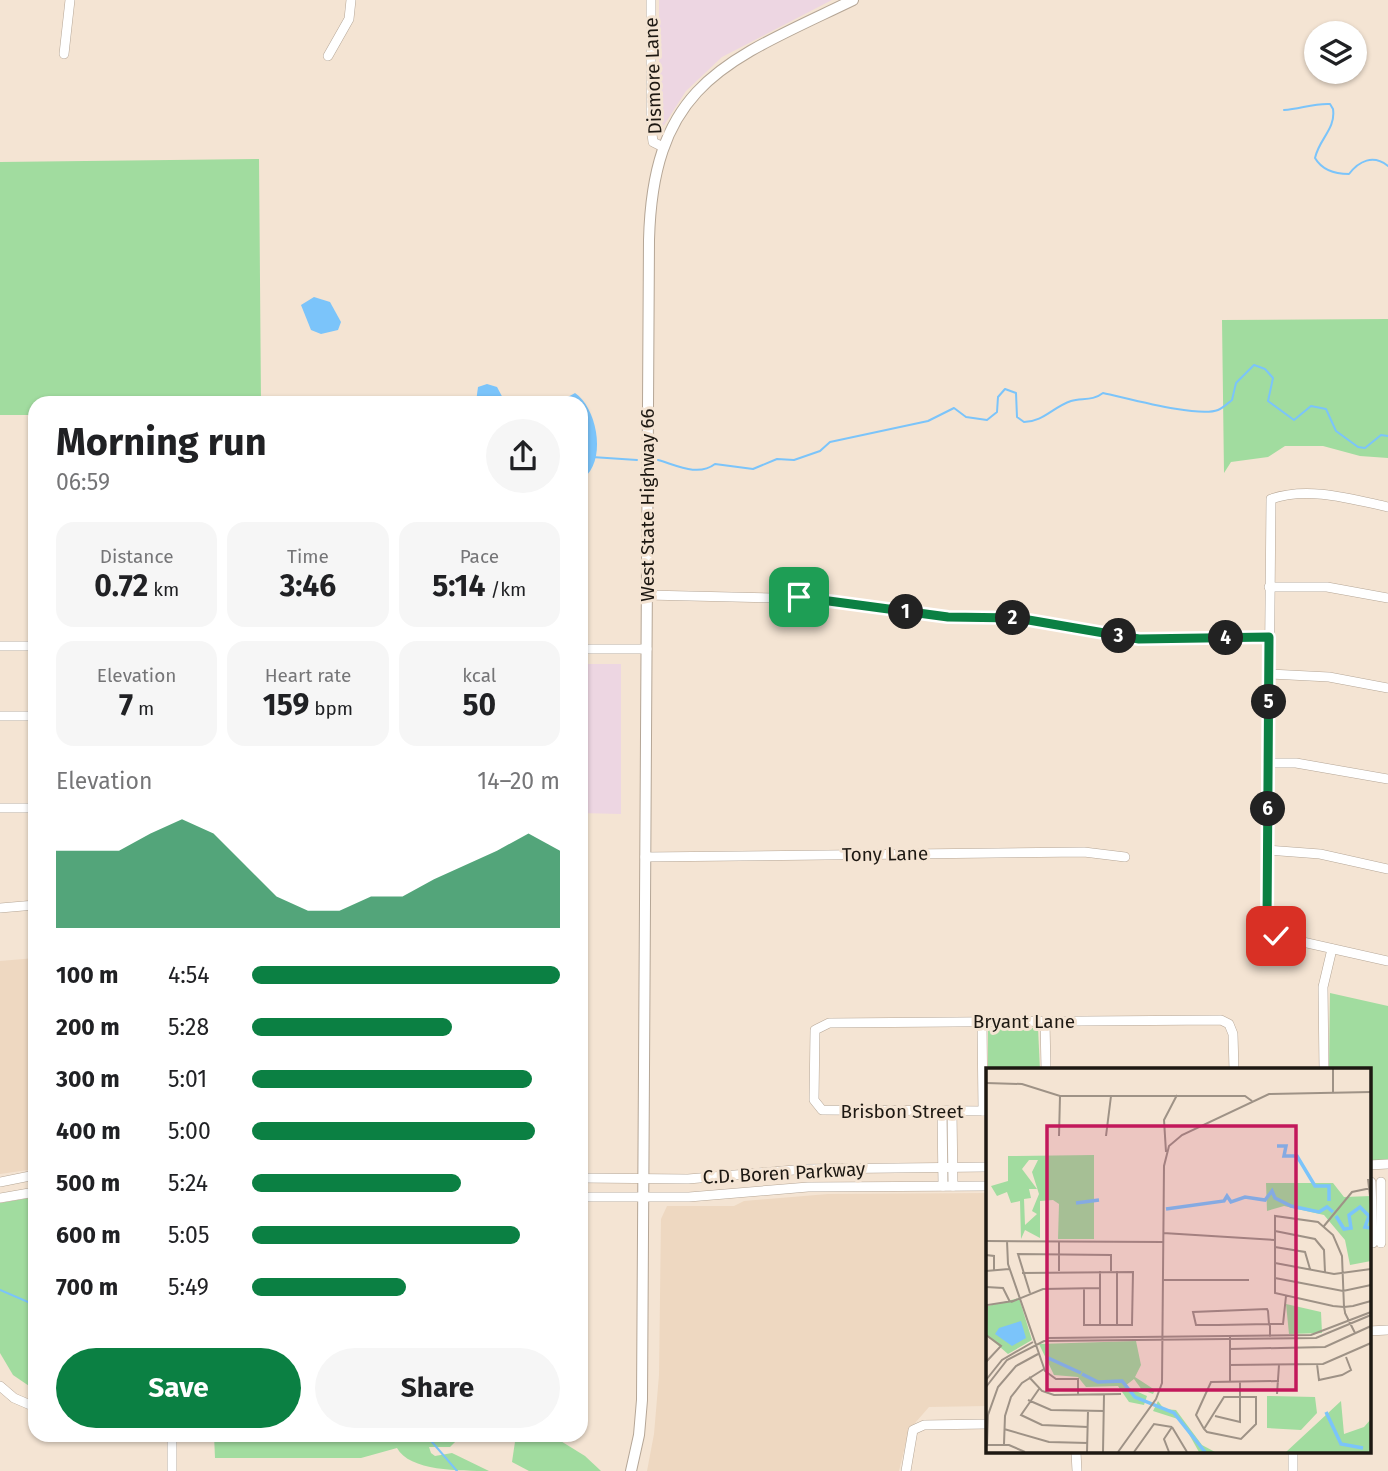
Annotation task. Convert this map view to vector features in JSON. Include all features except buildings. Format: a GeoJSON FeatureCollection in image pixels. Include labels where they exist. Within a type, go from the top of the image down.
{"type":"FeatureCollection","features":[{"type":"Feature","properties":{"kind":"main road","name":"West State Highway 66"},"geometry":{"type":"LineString","coordinates":[[631,1471],[641,1412],[649,220],[654,172],[663,147],[688,103],[721,69],[753,49],[853,0]]}},
{"type":"Feature","properties":{"kind":"street"},"geometry":{"type":"LineString","coordinates":[[64,54],[70,0]]}},
{"type":"Feature","properties":{"kind":"street"},"geometry":{"type":"LineString","coordinates":[[328,56],[349,19],[351,0]]}},
{"type":"Feature","properties":{"kind":"street","name":"Dismore Lane"},"geometry":{"type":"LineString","coordinates":[[651,0],[651,126],[653,142],[663,147]]}},
{"type":"Feature","properties":{"kind":"street"},"geometry":{"type":"LineString","coordinates":[[1388,507],[1323,495],[1284,495],[1271,499],[1267,922],[1269,930],[1276,936],[1388,961]]}},
{"type":"Feature","properties":{"kind":"street"},"geometry":{"type":"LineString","coordinates":[[1269,587],[1327,587],[1388,598]]}},
{"type":"Feature","properties":{"kind":"street"},"geometry":{"type":"LineString","coordinates":[[647,595],[821,599],[948,617],[1017,618],[1139,639],[1269,637]]}},
{"type":"Feature","properties":{"kind":"street"},"geometry":{"type":"LineString","coordinates":[[0,646],[28,646]]}},
{"type":"Feature","properties":{"kind":"street"},"geometry":{"type":"LineString","coordinates":[[588,649],[647,649]]}},
{"type":"Feature","properties":{"kind":"street"},"geometry":{"type":"LineString","coordinates":[[1269,674],[1329,677],[1388,688]]}},
{"type":"Feature","properties":{"kind":"street"},"geometry":{"type":"LineString","coordinates":[[0,716],[28,716]]}},
{"type":"Feature","properties":{"kind":"street"},"geometry":{"type":"LineString","coordinates":[[1268,763],[1296,763],[1388,779]]}},
{"type":"Feature","properties":{"kind":"street"},"geometry":{"type":"LineString","coordinates":[[0,808],[28,808]]}},
{"type":"Feature","properties":{"kind":"street"},"geometry":{"type":"LineString","coordinates":[[1268,850],[1320,854],[1388,869]]}},
{"type":"Feature","properties":{"kind":"street","name":"Tony Lane"},"geometry":{"type":"LineString","coordinates":[[645,857],[1084,852],[1125,857]]}},
{"type":"Feature","properties":{"kind":"street"},"geometry":{"type":"LineString","coordinates":[[0,908],[28,906]]}},
{"type":"Feature","properties":{"kind":"street"},"geometry":{"type":"LineString","coordinates":[[1324,1068],[1323,987],[1332,949]]}},
{"type":"Feature","properties":{"kind":"street","name":"Bryant Lane"},"geometry":{"type":"LineString","coordinates":[[818,1108],[814,1100],[813,1035],[818,1026],[829,1023],[1221,1020],[1229,1024],[1233,1034],[1234,1068]]}},
{"type":"Feature","properties":{"kind":"street"},"geometry":{"type":"LineString","coordinates":[[1045,1021],[1046,1068]]}},
{"type":"Feature","properties":{"kind":"street"},"geometry":{"type":"LineString","coordinates":[[982,1022],[985,1111]]}},
{"type":"Feature","properties":{"kind":"street","name":"Brisbon Street"},"geometry":{"type":"LineString","coordinates":[[818,1108],[827,1111],[985,1111]]}},
{"type":"Feature","properties":{"kind":"street"},"geometry":{"type":"LineString","coordinates":[[947,1111],[948,1186]]}},
{"type":"Feature","properties":{"kind":"street"},"geometry":{"type":"LineString","coordinates":[[1370,1165],[1388,1164]]}},
{"type":"Feature","properties":{"kind":"street","name":"C.D. Boren Parkway"},"geometry":{"type":"LineString","coordinates":[[588,1178],[716,1177],[806,1169],[986,1167]]}},
{"type":"Feature","properties":{"kind":"street"},"geometry":{"type":"LineString","coordinates":[[0,1182],[28,1176]]}},
{"type":"Feature","properties":{"kind":"street"},"geometry":{"type":"LineString","coordinates":[[1377,1182],[1378,1243]]}},
{"type":"Feature","properties":{"kind":"street","name":"C.D. Boren Parkway"},"geometry":{"type":"LineString","coordinates":[[588,1196],[689,1197],[808,1187],[986,1186]]}},
{"type":"Feature","properties":{"kind":"street"},"geometry":{"type":"LineString","coordinates":[[0,1198],[28,1193]]}},
{"type":"Feature","properties":{"kind":"street"},"geometry":{"type":"LineString","coordinates":[[1370,1331],[1388,1331]]}},
{"type":"Feature","properties":{"kind":"street"},"geometry":{"type":"LineString","coordinates":[[0,1386],[14,1398],[28,1404]]}},
{"type":"Feature","properties":{"kind":"street"},"geometry":{"type":"LineString","coordinates":[[906,1471],[913,1430],[924,1425],[986,1424]]}},
{"type":"Feature","properties":{"kind":"street"},"geometry":{"type":"LineString","coordinates":[[172,1442],[172,1471]]}},
{"type":"Feature","properties":{"kind":"shaded area"},"geometry":{"type":"Polygon","coordinates":[[[659,0],[832,0],[722,57],[686,91],[659,133],[659,0]]]}},
{"type":"Feature","properties":{"kind":"shaded area"},"geometry":{"type":"Polygon","coordinates":[[[588,664],[621,664],[621,814],[588,813],[588,664]]]}},
{"type":"Feature","properties":{"kind":"shaded area"},"geometry":{"type":"Polygon","coordinates":[[[28,959],[28,1170],[0,1174],[0,961],[28,959]]]}},
{"type":"Feature","properties":{"kind":"shaded area"},"geometry":{"type":"Polygon","coordinates":[[[986,1193],[986,1406],[929,1407],[909,1430],[899,1471],[647,1471],[654,1434],[659,1375],[661,1219],[667,1206],[734,1206],[744,1201],[828,1194],[986,1193]]]}},
{"type":"Feature","properties":{"kind":"green space"},"geometry":{"type":"Polygon","coordinates":[[[259,159],[261,396],[28,396],[28,415],[0,415],[0,162],[259,159]]]}},
{"type":"Feature","properties":{"kind":"green space"},"geometry":{"type":"Polygon","coordinates":[[[1388,319],[1388,458],[1360,456],[1323,446],[1285,446],[1268,457],[1231,462],[1224,473],[1222,320],[1388,319]]]}},
{"type":"Feature","properties":{"kind":"green space"},"geometry":{"type":"Polygon","coordinates":[[[1330,993],[1388,1006],[1388,1161],[1370,1161],[1370,1068],[1329,1068],[1330,993]]]}},
{"type":"Feature","properties":{"kind":"green space"},"geometry":{"type":"Polygon","coordinates":[[[993,1027],[1038,1028],[1040,1068],[988,1068],[988,1031],[993,1027]]]}},
{"type":"Feature","properties":{"kind":"green space"},"geometry":{"type":"Polygon","coordinates":[[[28,1198],[28,1385],[13,1375],[0,1353],[0,1203],[28,1198]]]}},
{"type":"Feature","properties":{"kind":"green space"},"geometry":{"type":"Polygon","coordinates":[[[214,1442],[455,1442],[450,1447],[429,1447],[435,1456],[452,1453],[489,1471],[450,1470],[424,1465],[403,1456],[397,1448],[361,1458],[215,1458],[214,1442]]]}},
{"type":"Feature","properties":{"kind":"green space"},"geometry":{"type":"Polygon","coordinates":[[[515,1442],[562,1442],[585,1456],[601,1471],[529,1471],[512,1462],[515,1442]]]}},
{"type":"Feature","properties":{"kind":"water"},"geometry":{"type":"Polygon","coordinates":[[[314,297],[330,302],[341,322],[338,330],[321,334],[311,330],[301,305],[314,297]]]}},
{"type":"Feature","properties":{"kind":"water"},"geometry":{"type":"Polygon","coordinates":[[[487,384],[497,387],[502,396],[477,396],[478,387],[487,384]]]}},
{"type":"Feature","properties":{"kind":"water"},"geometry":{"type":"Polygon","coordinates":[[[588,409],[596,432],[596,456],[588,474],[588,409]]]}},
{"type":"Feature","properties":{"kind":"waterway"},"geometry":{"type":"LineString","coordinates":[[1284,110],[1330,104],[1333,109],[1332,122],[1315,158],[1325,168],[1349,174],[1367,161],[1377,160],[1388,166]]}},
{"type":"Feature","properties":{"kind":"waterway"},"geometry":{"type":"LineString","coordinates":[[658,460],[694,470],[715,464],[753,469],[777,459],[794,460],[820,451],[830,442],[928,421],[954,408],[966,417],[987,420],[997,412],[998,397],[1005,389],[1016,393],[1017,417],[1024,422],[1037,420],[1071,401],[1103,393],[1145,403],[1208,412],[1220,409],[1232,400],[1236,383],[1254,365],[1265,369],[1273,378],[1268,401],[1294,420],[1311,406],[1326,409],[1336,431],[1358,447],[1365,448],[1381,435],[1388,436]]}},
{"type":"Feature","properties":{"kind":"waterway"},"geometry":{"type":"LineString","coordinates":[[592,457],[637,460]]}},
{"type":"Feature","properties":{"kind":"waterway"},"geometry":{"type":"LineString","coordinates":[[0,1290],[28,1302]]}},
{"type":"Feature","properties":{"kind":"waterway"},"geometry":{"type":"LineString","coordinates":[[432,1442],[457,1471]]}},
{"type":"Feature","properties":{"kind":"route"},"geometry":{"type":"LineString","coordinates":[[799,597],[948,617],[1017,618],[1095,634],[1139,639],[1269,637],[1267,926],[1276,936]]}}]}
